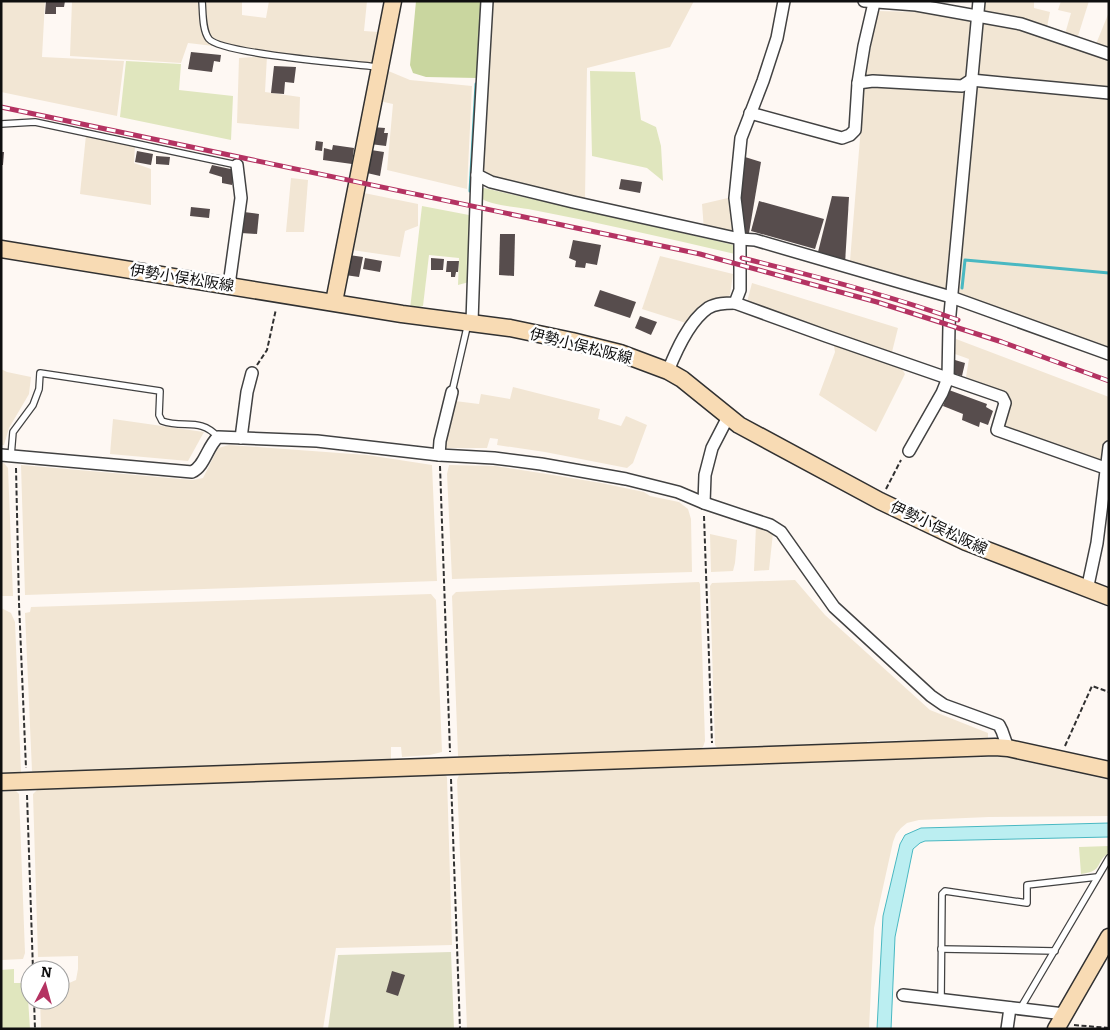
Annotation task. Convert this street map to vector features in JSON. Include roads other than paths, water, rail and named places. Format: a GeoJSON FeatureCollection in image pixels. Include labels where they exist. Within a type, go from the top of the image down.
{"type":"FeatureCollection","features":[{"type":"Feature","properties":{"kind":"street"},"geometry":{"type":"LineString","coordinates":[[334,302],[393,1]]}},
{"type":"Feature","properties":{"kind":"street"},"geometry":{"type":"LineString","coordinates":[[470,322],[487,1]]}},
{"type":"Feature","properties":{"kind":"street"},"geometry":{"type":"LineString","coordinates":[[735,303],[740,290],[740,239],[735,198],[741,138],[777,38],[784,1]]}},
{"type":"Feature","properties":{"kind":"street"},"geometry":{"type":"LineString","coordinates":[[909,451],[942,393],[948,378],[951,297],[979,1]]}},
{"type":"Feature","properties":{"kind":"street"},"geometry":{"type":"LineString","coordinates":[[750,113],[842,138],[850,136],[855,130],[858,82],[869,2],[916,5],[1021,24],[1109,54]]}},
{"type":"Feature","properties":{"kind":"street"},"geometry":{"type":"LineString","coordinates":[[858,82],[873,80],[962,86],[971,80],[1109,92]]}},
{"type":"Feature","properties":{"kind":"street"},"geometry":{"type":"LineString","coordinates":[[229,286],[240,198],[237,165]]}},
{"type":"Feature","properties":{"kind":"street"},"geometry":{"type":"LineString","coordinates":[[477,175],[491,182],[740,239],[755,240],[951,297],[1109,354]]}},
{"type":"Feature","properties":{"kind":"street","name":"伊勢小俣松阪線"},"geometry":{"type":"LineString","coordinates":[[1,249],[419,316],[470,322],[572,341],[620,354],[668,371],[695,388],[728,416],[769,442],[880,501],[966,542],[1109,597]]}},
{"type":"Feature","properties":{"kind":"street"},"geometry":{"type":"LineString","coordinates":[[668,371],[678,347],[701,315],[709,308],[723,303],[735,303],[1002,397],[1005,403],[997,430],[1106,468]]}},
{"type":"Feature","properties":{"kind":"street"},"geometry":{"type":"LineString","coordinates":[[241,438],[247,392],[252,372]]}},
{"type":"Feature","properties":{"kind":"street"},"geometry":{"type":"LineString","coordinates":[[440,455],[440,441],[452,392]]}},
{"type":"Feature","properties":{"kind":"street"},"geometry":{"type":"LineString","coordinates":[[704,503],[707,466],[712,448],[728,416]]}},
{"type":"Feature","properties":{"kind":"street"},"geometry":{"type":"LineString","coordinates":[[9,455],[192,472],[199,469],[213,442],[218,437],[317,441],[541,464],[626,479],[678,492],[704,503],[770,525],[781,532],[834,607],[931,696],[944,705],[999,725],[1008,748]]}},
{"type":"Feature","properties":{"kind":"street"},"geometry":{"type":"LineString","coordinates":[[1087,590],[1105,510],[1106,468],[1109,447]]}},
{"type":"Feature","properties":{"kind":"street"},"geometry":{"type":"LineString","coordinates":[[1,782],[1008,748],[1109,770]]}},
{"type":"Feature","properties":{"kind":"street"},"geometry":{"type":"LineString","coordinates":[[903,995],[1015,1009],[1059,1022],[1109,937]]}},
{"type":"Feature","properties":{"kind":"street"},"geometry":{"type":"LineString","coordinates":[[1007,1029],[1015,1009]]}},
{"type":"Feature","properties":{"kind":"lane"},"geometry":{"type":"LineString","coordinates":[[202,1],[205,30],[208,38],[216,44],[242,51],[379,67]]}},
{"type":"Feature","properties":{"kind":"lane"},"geometry":{"type":"LineString","coordinates":[[1,124],[35,122],[237,165]]}},
{"type":"Feature","properties":{"kind":"lane"},"geometry":{"type":"LineString","coordinates":[[452,392],[470,322]]}},
{"type":"Feature","properties":{"kind":"lane"},"geometry":{"type":"LineString","coordinates":[[9,455],[13,432],[33,405],[39,389],[40,373],[160,391],[159,415],[162,421],[168,424],[206,427],[218,437]]}},
{"type":"Feature","properties":{"kind":"lane"},"geometry":{"type":"LineString","coordinates":[[1015,1009],[1055,950],[1109,858]]}},
{"type":"Feature","properties":{"kind":"lane"},"geometry":{"type":"LineString","coordinates":[[941,1000],[942,894],[945,891],[1027,903],[1027,885],[1097,878]]}},
{"type":"Feature","properties":{"kind":"lane"},"geometry":{"type":"LineString","coordinates":[[941,949],[1055,950]]}},
{"type":"Feature","properties":{"kind":"water"},"geometry":{"type":"Polygon","coordinates":[[[1109,823],[1109,837],[925,841],[913,849],[895,937],[891,1029],[877,1029],[883,916],[900,844],[905,835],[921,828],[1109,823]]]}},
{"type":"Feature","properties":{"kind":"waterway"},"geometry":{"type":"LineString","coordinates":[[470,191],[476,84]]}},
{"type":"Feature","properties":{"kind":"waterway"},"geometry":{"type":"LineString","coordinates":[[962,288],[965,260],[1109,273]]}},
{"type":"Feature","properties":{"kind":"railway"},"geometry":{"type":"LineString","coordinates":[[1,107],[700,254],[877,302],[1002,342],[1109,381]]}},
{"type":"Feature","properties":{"kind":"railway"},"geometry":{"type":"LineString","coordinates":[[742,258],[851,286],[958,320]]}}]}
